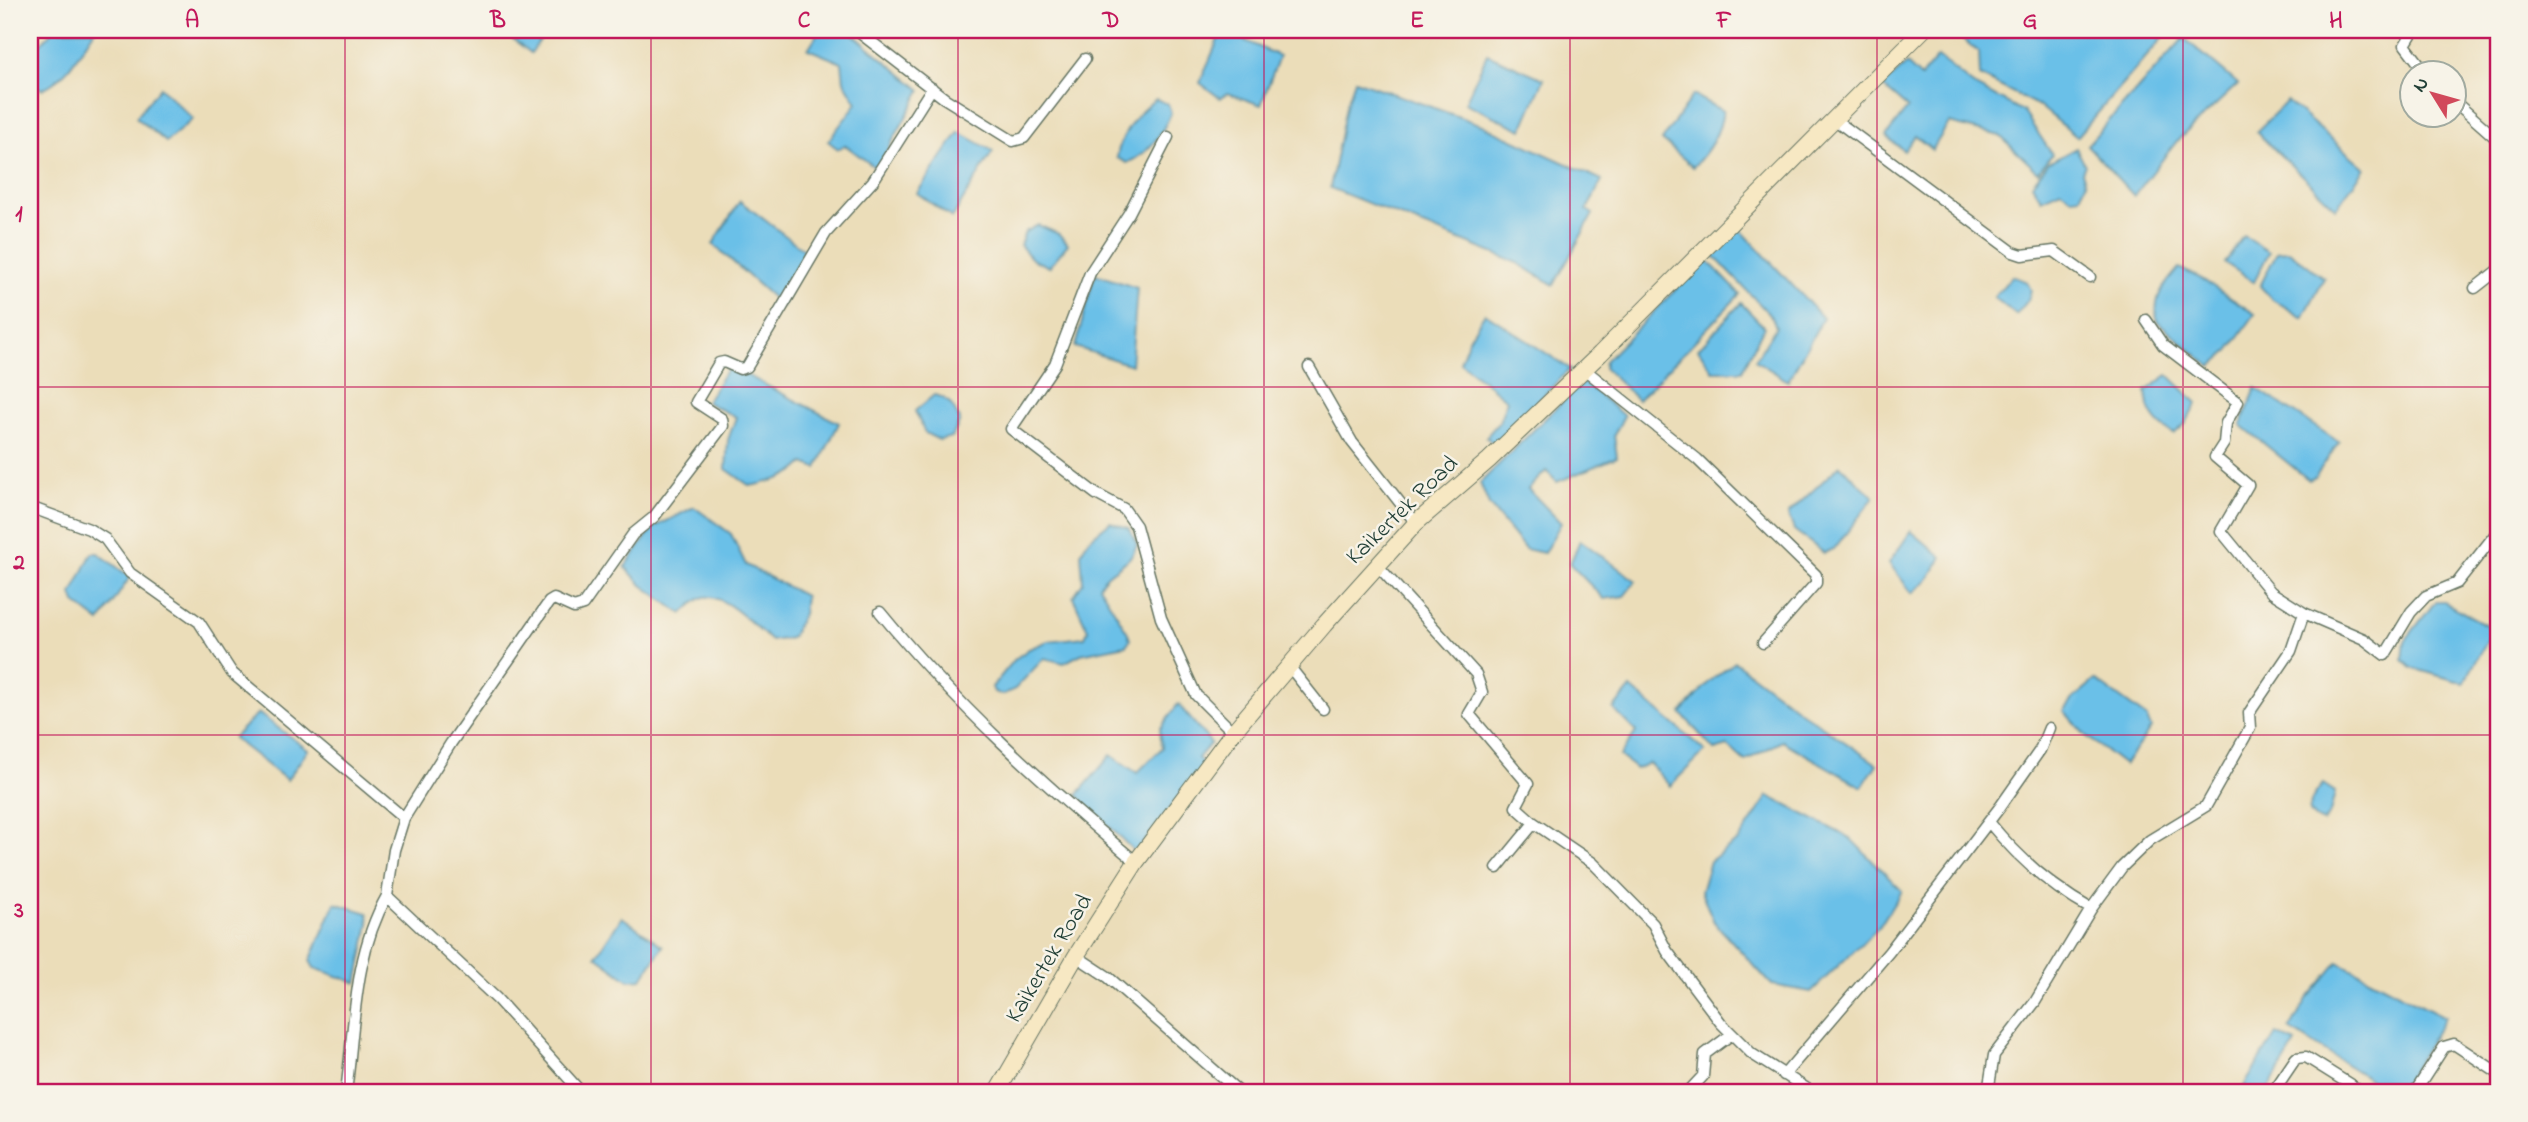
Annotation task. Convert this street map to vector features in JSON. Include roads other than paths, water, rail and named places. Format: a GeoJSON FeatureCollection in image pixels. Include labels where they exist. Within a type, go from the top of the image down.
{"type":"FeatureCollection","features":[{"type":"Feature","properties":{"kind":"main road","name":"Kaikertek Road"},"geometry":{"type":"LineString","coordinates":[[997,1092],[1076,956],[1136,862],[1233,732],[1289,666],[1416,523],[1489,460],[1584,369],[1834,119],[1918,31]]}},
{"type":"Feature","properties":{"kind":"street"},"geometry":{"type":"LineString","coordinates":[[856,30],[992,130],[1018,141],[1085,59]]}},
{"type":"Feature","properties":{"kind":"street"},"geometry":{"type":"LineString","coordinates":[[2414,30],[2405,45],[2416,60]]}},
{"type":"Feature","properties":{"kind":"street"},"geometry":{"type":"LineString","coordinates":[[346,1092],[356,996],[372,923],[387,896],[394,850],[404,818],[451,743],[549,602],[554,599],[574,608],[583,605],[634,534],[654,517],[723,426],[722,419],[696,402],[713,372],[721,361],[740,369],[747,367],[826,233],[873,181],[932,88]]}},
{"type":"Feature","properties":{"kind":"street"},"geometry":{"type":"LineString","coordinates":[[2468,112],[2498,139]]}},
{"type":"Feature","properties":{"kind":"street"},"geometry":{"type":"LineString","coordinates":[[1834,119],[2013,252],[2022,255],[2054,251],[2090,277]]}},
{"type":"Feature","properties":{"kind":"street"},"geometry":{"type":"LineString","coordinates":[[1168,137],[1125,221],[1090,273],[1055,364],[1011,429],[1096,494],[1116,503],[1136,526],[1161,618],[1196,695],[1233,732]]}},
{"type":"Feature","properties":{"kind":"street"},"geometry":{"type":"LineString","coordinates":[[2475,288],[2498,271]]}},
{"type":"Feature","properties":{"kind":"street"},"geometry":{"type":"LineString","coordinates":[[2146,320],[2163,345],[2238,402],[2226,423],[2224,443],[2215,457],[2248,485],[2221,531],[2271,592],[2304,613],[2357,636],[2385,655],[2411,612],[2426,596],[2457,583],[2498,531]]}},
{"type":"Feature","properties":{"kind":"street"},"geometry":{"type":"LineString","coordinates":[[1309,367],[1352,442],[1416,523]]}},
{"type":"Feature","properties":{"kind":"street"},"geometry":{"type":"LineString","coordinates":[[1584,369],[1697,459],[1816,575],[1816,583],[1763,643]]}},
{"type":"Feature","properties":{"kind":"street"},"geometry":{"type":"LineString","coordinates":[[30,506],[89,529],[105,539],[130,573],[199,622],[232,673],[404,818]]}},
{"type":"Feature","properties":{"kind":"street"},"geometry":{"type":"LineString","coordinates":[[1377,565],[1476,674],[1482,692],[1469,714],[1528,784],[1516,807],[1534,823],[1593,863],[1653,924],[1667,951],[1732,1034],[1752,1054],[1812,1092]]}},
{"type":"Feature","properties":{"kind":"street"},"geometry":{"type":"LineString","coordinates":[[880,612],[913,652],[996,734],[1013,756],[1136,862]]}},
{"type":"Feature","properties":{"kind":"street"},"geometry":{"type":"LineString","coordinates":[[1988,1092],[1994,1055],[2035,1002],[2091,909],[2122,867],[2150,840],[2206,806],[2250,728],[2249,713],[2291,650],[2304,613]]}},
{"type":"Feature","properties":{"kind":"street"},"geometry":{"type":"LineString","coordinates":[[1289,666],[1323,709]]}},
{"type":"Feature","properties":{"kind":"street"},"geometry":{"type":"LineString","coordinates":[[1784,1074],[1889,952],[1989,822],[2040,750],[2049,728]]}},
{"type":"Feature","properties":{"kind":"street"},"geometry":{"type":"LineString","coordinates":[[1989,822],[2012,851],[2057,889],[2091,909]]}},
{"type":"Feature","properties":{"kind":"street"},"geometry":{"type":"LineString","coordinates":[[1497,868],[1534,823]]}},
{"type":"Feature","properties":{"kind":"street"},"geometry":{"type":"LineString","coordinates":[[387,896],[497,999],[581,1092]]}},
{"type":"Feature","properties":{"kind":"street"},"geometry":{"type":"LineString","coordinates":[[1076,956],[1108,976],[1239,1092]]}},
{"type":"Feature","properties":{"kind":"street"},"geometry":{"type":"LineString","coordinates":[[1688,1092],[1703,1076],[1706,1054],[1732,1034]]}},
{"type":"Feature","properties":{"kind":"street"},"geometry":{"type":"LineString","coordinates":[[2415,1092],[2444,1047],[2454,1044],[2498,1073]]}},
{"type":"Feature","properties":{"kind":"street"},"geometry":{"type":"LineString","coordinates":[[2273,1092],[2289,1064],[2296,1058],[2306,1057],[2362,1092]]}},
{"type":"Feature","properties":{"kind":"street"},"geometry":{"type":"LineString","coordinates":[[1646,1092],[1653,1092]]}},
{"type":"Feature","properties":{"kind":"water"},"geometry":{"type":"Polygon","coordinates":[[[54,30],[95,30],[59,79],[42,89],[30,85],[30,47],[35,49],[54,30]]]}},
{"type":"Feature","properties":{"kind":"water"},"geometry":{"type":"Polygon","coordinates":[[[501,30],[547,30],[531,53],[501,30]]]}},
{"type":"Feature","properties":{"kind":"water"},"geometry":{"type":"Polygon","coordinates":[[[820,30],[848,30],[921,90],[877,169],[845,145],[838,149],[828,141],[857,103],[844,81],[842,63],[808,49],[820,30]]]}},
{"type":"Feature","properties":{"kind":"water"},"geometry":{"type":"Polygon","coordinates":[[[1222,30],[1279,56],[1261,105],[1227,93],[1220,98],[1200,83],[1222,30]]]}},
{"type":"Feature","properties":{"kind":"water"},"geometry":{"type":"Polygon","coordinates":[[[2160,30],[2166,34],[2077,137],[2041,107],[1980,76],[1979,52],[1953,32],[2160,30]]]}},
{"type":"Feature","properties":{"kind":"water"},"geometry":{"type":"Polygon","coordinates":[[[2184,38],[2238,84],[2177,141],[2134,196],[2087,145],[2184,38]]]}},
{"type":"Feature","properties":{"kind":"water"},"geometry":{"type":"Polygon","coordinates":[[[1487,54],[1544,79],[1522,130],[1465,103],[1487,54]]]}},
{"type":"Feature","properties":{"kind":"water"},"geometry":{"type":"Polygon","coordinates":[[[1938,57],[1973,85],[2023,111],[2052,154],[2038,172],[2000,136],[1949,123],[1932,150],[1915,136],[1904,151],[1886,136],[1908,108],[1882,86],[1907,64],[1921,77],[1938,57]]]}},
{"type":"Feature","properties":{"kind":"water"},"geometry":{"type":"Polygon","coordinates":[[[1355,80],[1482,125],[1602,180],[1587,210],[1593,214],[1554,285],[1517,263],[1330,188],[1346,106],[1355,80]]]}},
{"type":"Feature","properties":{"kind":"water"},"geometry":{"type":"Polygon","coordinates":[[[160,87],[193,119],[166,142],[136,117],[160,87]]]}},
{"type":"Feature","properties":{"kind":"water"},"geometry":{"type":"Polygon","coordinates":[[[1693,95],[1723,111],[1713,142],[1693,167],[1662,140],[1693,95]]]}},
{"type":"Feature","properties":{"kind":"water"},"geometry":{"type":"Polygon","coordinates":[[[1156,99],[1168,104],[1171,113],[1163,129],[1148,149],[1135,159],[1127,163],[1117,158],[1121,142],[1130,125],[1156,99]]]}},
{"type":"Feature","properties":{"kind":"water"},"geometry":{"type":"Polygon","coordinates":[[[2287,101],[2365,168],[2336,208],[2256,132],[2287,101]]]}},
{"type":"Feature","properties":{"kind":"water"},"geometry":{"type":"Polygon","coordinates":[[[959,132],[993,151],[952,218],[917,193],[959,132]]]}},
{"type":"Feature","properties":{"kind":"water"},"geometry":{"type":"Polygon","coordinates":[[[2076,148],[2085,165],[2082,172],[2086,183],[2080,197],[2072,198],[2061,190],[2041,199],[2032,184],[2048,163],[2076,148]]]}},
{"type":"Feature","properties":{"kind":"water"},"geometry":{"type":"Polygon","coordinates":[[[740,201],[808,253],[782,306],[713,244],[740,201]]]}},
{"type":"Feature","properties":{"kind":"water"},"geometry":{"type":"Polygon","coordinates":[[[1038,225],[1059,234],[1068,244],[1049,267],[1032,259],[1020,245],[1025,232],[1038,225]]]}},
{"type":"Feature","properties":{"kind":"water"},"geometry":{"type":"Polygon","coordinates":[[[1739,228],[1823,318],[1788,381],[1755,360],[1776,327],[1772,317],[1713,255],[1739,228]]]}},
{"type":"Feature","properties":{"kind":"water"},"geometry":{"type":"Polygon","coordinates":[[[2244,236],[2269,252],[2254,282],[2225,263],[2244,236]]]}},
{"type":"Feature","properties":{"kind":"water"},"geometry":{"type":"Polygon","coordinates":[[[2289,251],[2324,278],[2303,318],[2271,298],[2260,286],[2277,252],[2289,251]]]}},
{"type":"Feature","properties":{"kind":"water"},"geometry":{"type":"Polygon","coordinates":[[[1706,259],[1740,294],[1638,400],[1604,368],[1605,361],[1706,259]]]}},
{"type":"Feature","properties":{"kind":"water"},"geometry":{"type":"Polygon","coordinates":[[[2179,268],[2202,279],[2255,314],[2228,352],[2211,367],[2157,321],[2160,292],[2179,268]]]}},
{"type":"Feature","properties":{"kind":"water"},"geometry":{"type":"Polygon","coordinates":[[[1095,274],[1137,288],[1131,365],[1075,347],[1095,274]]]}},
{"type":"Feature","properties":{"kind":"water"},"geometry":{"type":"Polygon","coordinates":[[[2012,276],[2027,282],[2031,290],[2028,300],[2016,315],[1994,297],[2012,276]]]}},
{"type":"Feature","properties":{"kind":"water"},"geometry":{"type":"Polygon","coordinates":[[[1741,303],[1764,327],[1742,371],[1713,371],[1698,349],[1741,303]]]}},
{"type":"Feature","properties":{"kind":"water"},"geometry":{"type":"Polygon","coordinates":[[[1485,313],[1570,369],[1495,445],[1486,437],[1499,422],[1507,400],[1460,362],[1470,337],[1485,313]]]}},
{"type":"Feature","properties":{"kind":"water"},"geometry":{"type":"Polygon","coordinates":[[[729,366],[839,423],[817,468],[804,463],[786,476],[750,486],[726,469],[728,440],[736,417],[706,402],[729,366]]]}},
{"type":"Feature","properties":{"kind":"water"},"geometry":{"type":"Polygon","coordinates":[[[2168,375],[2197,403],[2186,423],[2174,434],[2154,417],[2146,391],[2168,375]]]}},
{"type":"Feature","properties":{"kind":"water"},"geometry":{"type":"Polygon","coordinates":[[[1583,381],[1624,416],[1614,435],[1617,457],[1557,482],[1546,471],[1528,489],[1561,523],[1544,553],[1525,549],[1489,505],[1480,483],[1583,381]]]}},
{"type":"Feature","properties":{"kind":"water"},"geometry":{"type":"Polygon","coordinates":[[[2256,388],[2339,442],[2315,477],[2309,480],[2241,425],[2256,388]]]}},
{"type":"Feature","properties":{"kind":"water"},"geometry":{"type":"Polygon","coordinates":[[[934,395],[947,401],[960,421],[952,437],[939,440],[925,433],[915,411],[934,395]]]}},
{"type":"Feature","properties":{"kind":"water"},"geometry":{"type":"Polygon","coordinates":[[[1840,465],[1874,497],[1834,549],[1824,553],[1794,530],[1788,514],[1840,465]]]}},
{"type":"Feature","properties":{"kind":"water"},"geometry":{"type":"Polygon","coordinates":[[[694,507],[731,534],[746,565],[805,596],[803,614],[791,638],[771,641],[740,613],[712,597],[701,598],[682,614],[642,585],[625,567],[653,528],[694,507]]]}},
{"type":"Feature","properties":{"kind":"water"},"geometry":{"type":"Polygon","coordinates":[[[1110,522],[1129,528],[1137,544],[1130,557],[1099,586],[1130,640],[1126,645],[1081,654],[1064,663],[1044,658],[1015,689],[1002,695],[994,692],[992,687],[1015,659],[1029,649],[1048,641],[1085,637],[1088,630],[1073,597],[1083,582],[1081,553],[1088,540],[1110,522]]]}},
{"type":"Feature","properties":{"kind":"water"},"geometry":{"type":"Polygon","coordinates":[[[1911,531],[1942,557],[1927,581],[1912,593],[1889,563],[1911,531]]]}},
{"type":"Feature","properties":{"kind":"water"},"geometry":{"type":"Polygon","coordinates":[[[1580,540],[1636,581],[1624,596],[1604,599],[1570,564],[1580,540]]]}},
{"type":"Feature","properties":{"kind":"water"},"geometry":{"type":"Polygon","coordinates":[[[92,553],[98,553],[130,577],[100,622],[75,603],[72,594],[92,553]]]}},
{"type":"Feature","properties":{"kind":"water"},"geometry":{"type":"Polygon","coordinates":[[[2435,602],[2444,602],[2494,629],[2464,683],[2412,668],[2403,660],[2405,641],[2435,602]]]}},
{"type":"Feature","properties":{"kind":"water"},"geometry":{"type":"Polygon","coordinates":[[[1735,662],[1877,764],[1862,787],[1782,741],[1745,761],[1728,746],[1714,750],[1681,713],[1709,682],[1735,662]]]}},
{"type":"Feature","properties":{"kind":"water"},"geometry":{"type":"Polygon","coordinates":[[[2095,680],[2147,718],[2151,728],[2124,765],[2085,735],[2064,711],[2074,698],[2095,680]]]}},
{"type":"Feature","properties":{"kind":"water"},"geometry":{"type":"Polygon","coordinates":[[[1631,688],[1705,751],[1670,786],[1649,763],[1636,769],[1620,756],[1636,732],[1613,709],[1631,688]]]}},
{"type":"Feature","properties":{"kind":"water"},"geometry":{"type":"Polygon","coordinates":[[[1178,704],[1211,743],[1198,758],[1204,764],[1136,853],[1077,795],[1111,755],[1137,773],[1162,748],[1160,729],[1178,704]]]}},
{"type":"Feature","properties":{"kind":"water"},"geometry":{"type":"Polygon","coordinates":[[[258,713],[308,750],[287,780],[233,738],[258,713]]]}},
{"type":"Feature","properties":{"kind":"water"},"geometry":{"type":"Polygon","coordinates":[[[2323,784],[2335,792],[2330,813],[2323,822],[2312,815],[2310,805],[2323,784]]]}},
{"type":"Feature","properties":{"kind":"water"},"geometry":{"type":"Polygon","coordinates":[[[1768,796],[1850,838],[1902,891],[1879,927],[1811,992],[1772,985],[1714,922],[1701,892],[1710,861],[1739,840],[1768,796]]]}},
{"type":"Feature","properties":{"kind":"water"},"geometry":{"type":"Polygon","coordinates":[[[335,903],[368,913],[369,924],[357,983],[314,968],[310,961],[335,903]]]}},
{"type":"Feature","properties":{"kind":"water"},"geometry":{"type":"Polygon","coordinates":[[[622,917],[663,946],[642,979],[629,980],[596,956],[622,917]]]}},
{"type":"Feature","properties":{"kind":"water"},"geometry":{"type":"Polygon","coordinates":[[[2338,962],[2445,1017],[2399,1092],[2390,1092],[2290,1029],[2307,999],[2338,962]]]}},
{"type":"Feature","properties":{"kind":"water"},"geometry":{"type":"Polygon","coordinates":[[[2276,1034],[2296,1043],[2266,1092],[2250,1092],[2244,1086],[2276,1034]]]}}]}
